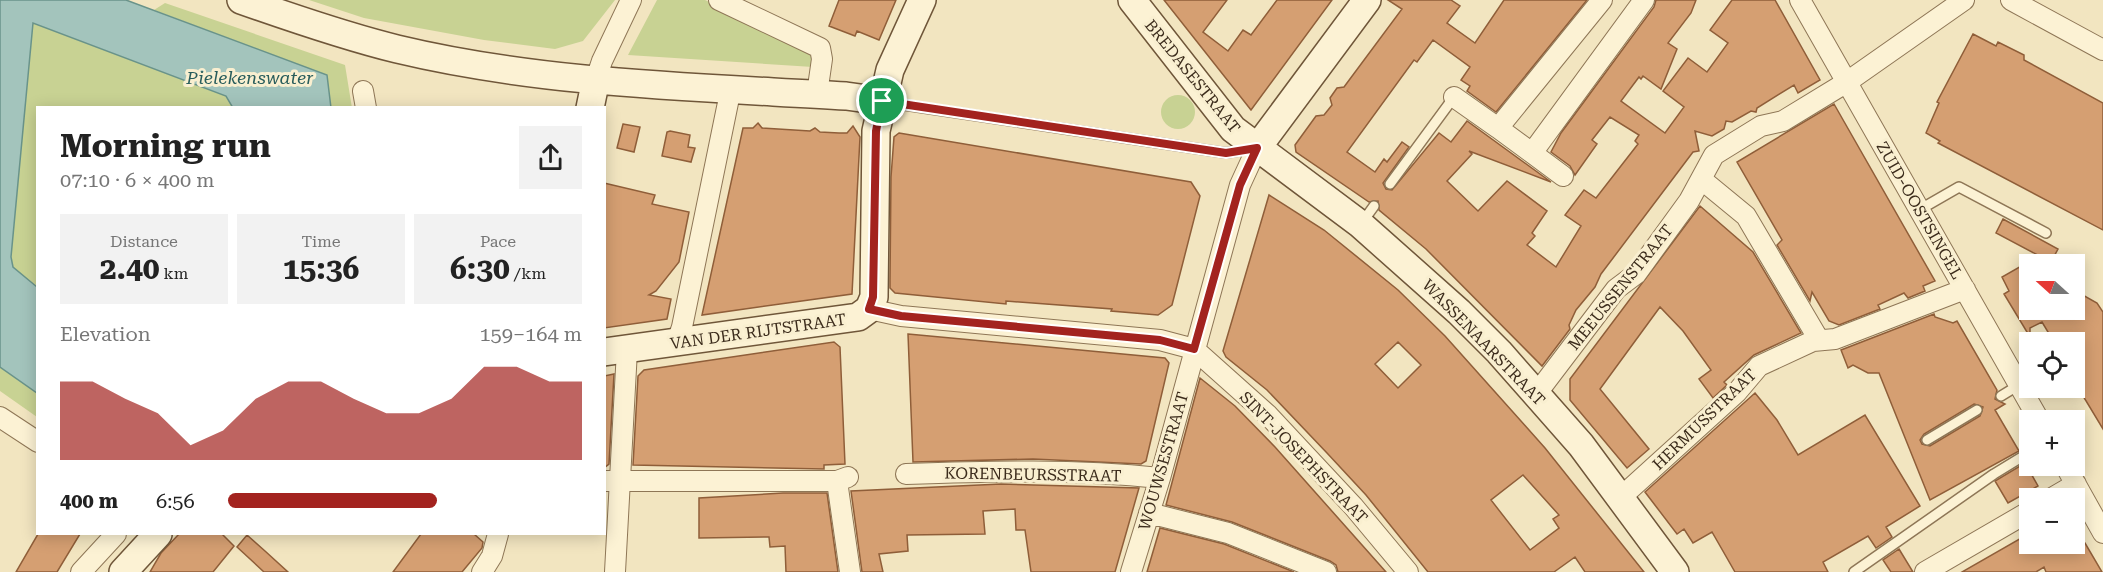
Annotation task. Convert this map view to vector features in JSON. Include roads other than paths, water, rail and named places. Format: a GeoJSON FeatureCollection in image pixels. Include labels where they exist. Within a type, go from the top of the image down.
{"type":"FeatureCollection","features":[{"type":"Feature","properties":{"kind":"street"},"geometry":{"type":"LineString","coordinates":[[241,0],[322,28],[398,49],[468,63],[596,79],[817,94],[882,101]]}},
{"type":"Feature","properties":{"kind":"street"},"geometry":{"type":"LineString","coordinates":[[590,106],[602,61],[631,0]]}},
{"type":"Feature","properties":{"kind":"street"},"geometry":{"type":"LineString","coordinates":[[718,0],[820,48],[822,59],[817,94]]}},
{"type":"Feature","properties":{"kind":"street"},"geometry":{"type":"LineString","coordinates":[[869,309],[873,297],[876,131],[890,70],[922,0]]}},
{"type":"Feature","properties":{"kind":"street","name":"BREDASESTRAAT"},"geometry":{"type":"LineString","coordinates":[[1132,0],[1233,129],[1257,148]]}},
{"type":"Feature","properties":{"kind":"street"},"geometry":{"type":"LineString","coordinates":[[1257,148],[1368,0]]}},
{"type":"Feature","properties":{"kind":"street"},"geometry":{"type":"LineString","coordinates":[[1498,128],[1602,0]]}},
{"type":"Feature","properties":{"kind":"street"},"geometry":{"type":"LineString","coordinates":[[1532,153],[1644,0]]}},
{"type":"Feature","properties":{"kind":"street","name":"ZUID-OOSTSINGEL"},"geometry":{"type":"LineString","coordinates":[[1800,0],[2019,385]]}},
{"type":"Feature","properties":{"kind":"street","name":"MEEUSSENSTRAAT"},"geometry":{"type":"LineString","coordinates":[[1537,393],[1616,289],[1636,274],[1689,201],[1714,155],[1761,126],[1783,121],[1847,82],[1964,0]]}},
{"type":"Feature","properties":{"kind":"street"},"geometry":{"type":"LineString","coordinates":[[2011,0],[2103,50]]}},
{"type":"Feature","properties":{"kind":"street"},"geometry":{"type":"LineString","coordinates":[[677,342],[690,293],[731,88]]}},
{"type":"Feature","properties":{"kind":"street"},"geometry":{"type":"LineString","coordinates":[[1454,97],[1563,176]]}},
{"type":"Feature","properties":{"kind":"street","name":"WOUWSESTRAAT"},"geometry":{"type":"LineString","coordinates":[[1131,572],[1160,478],[1194,349],[1244,176],[1257,148]]}},
{"type":"Feature","properties":{"kind":"street","name":"WASSENAARSTRAAT"},"geometry":{"type":"LineString","coordinates":[[1257,148],[1367,215],[1537,393],[1581,445],[1675,572]]}},
{"type":"Feature","properties":{"kind":"street"},"geometry":{"type":"LineString","coordinates":[[1701,178],[1746,216],[1819,340]]}},
{"type":"Feature","properties":{"kind":"street","name":"HERMUSSTRAAT"},"geometry":{"type":"LineString","coordinates":[[1619,499],[1737,392],[1759,366],[1819,340],[1835,339],[1965,289]]}},
{"type":"Feature","properties":{"kind":"street","name":"VAN DER RIJTSTRAAT"},"geometry":{"type":"LineString","coordinates":[[616,351],[858,317],[869,309],[901,316],[1160,340],[1194,349]]}},
{"type":"Feature","properties":{"kind":"street","name":"SINT-JOSEPHSTRAAT"},"geometry":{"type":"LineString","coordinates":[[1194,349],[1268,415],[1353,506],[1408,572]]}},
{"type":"Feature","properties":{"kind":"street"},"geometry":{"type":"LineString","coordinates":[[615,572],[612,482],[616,351]]}},
{"type":"Feature","properties":{"kind":"street"},"geometry":{"type":"LineString","coordinates":[[0,417],[36,441]]}},
{"type":"Feature","properties":{"kind":"street","name":"KORENBEURSSTRAAT"},"geometry":{"type":"LineString","coordinates":[[906,474],[1015,470],[1094,471],[1160,478]]}},
{"type":"Feature","properties":{"kind":"street"},"geometry":{"type":"LineString","coordinates":[[2071,476],[2103,533]]}},
{"type":"Feature","properties":{"kind":"street"},"geometry":{"type":"LineString","coordinates":[[612,482],[842,479],[850,572]]}},
{"type":"Feature","properties":{"kind":"street"},"geometry":{"type":"LineString","coordinates":[[2069,488],[2076,484]]}},
{"type":"Feature","properties":{"kind":"street"},"geometry":{"type":"LineString","coordinates":[[1149,513],[1228,533],[1326,572]]}},
{"type":"Feature","properties":{"kind":"street"},"geometry":{"type":"LineString","coordinates":[[1925,572],[2019,517]]}},
{"type":"Feature","properties":{"kind":"street"},"geometry":{"type":"LineString","coordinates":[[81,572],[115,535]]}},
{"type":"Feature","properties":{"kind":"street"},"geometry":{"type":"LineString","coordinates":[[103,572],[137,535]]}},
{"type":"Feature","properties":{"kind":"street"},"geometry":{"type":"LineString","coordinates":[[123,572],[157,535]]}},
{"type":"Feature","properties":{"kind":"street"},"geometry":{"type":"LineString","coordinates":[[482,572],[492,556],[498,535]]}},
{"type":"Feature","properties":{"kind":"lane"},"geometry":{"type":"LineString","coordinates":[[1390,184],[1454,97]]}},
{"type":"Feature","properties":{"kind":"lane"},"geometry":{"type":"LineString","coordinates":[[882,101],[1226,153],[1257,148]]}},
{"type":"Feature","properties":{"kind":"lane"},"geometry":{"type":"LineString","coordinates":[[1919,210],[1959,187],[2046,232]]}},
{"type":"Feature","properties":{"kind":"lane"},"geometry":{"type":"LineString","coordinates":[[2001,396],[2019,385]]}},
{"type":"Feature","properties":{"kind":"lane"},"geometry":{"type":"LineString","coordinates":[[1927,440],[1977,410]]}},
{"type":"Feature","properties":{"kind":"lane"},"geometry":{"type":"LineString","coordinates":[[1854,572],[2019,459]]}},
{"type":"Feature","properties":{"kind":"water","name":"Pielekenswater"},"geometry":{"type":"Polygon","coordinates":[[[0,0],[126,0],[327,75],[331,106],[232,106],[226,96],[33,23],[11,257],[13,267],[36,286],[36,392],[0,367],[0,0]]]}}]}
